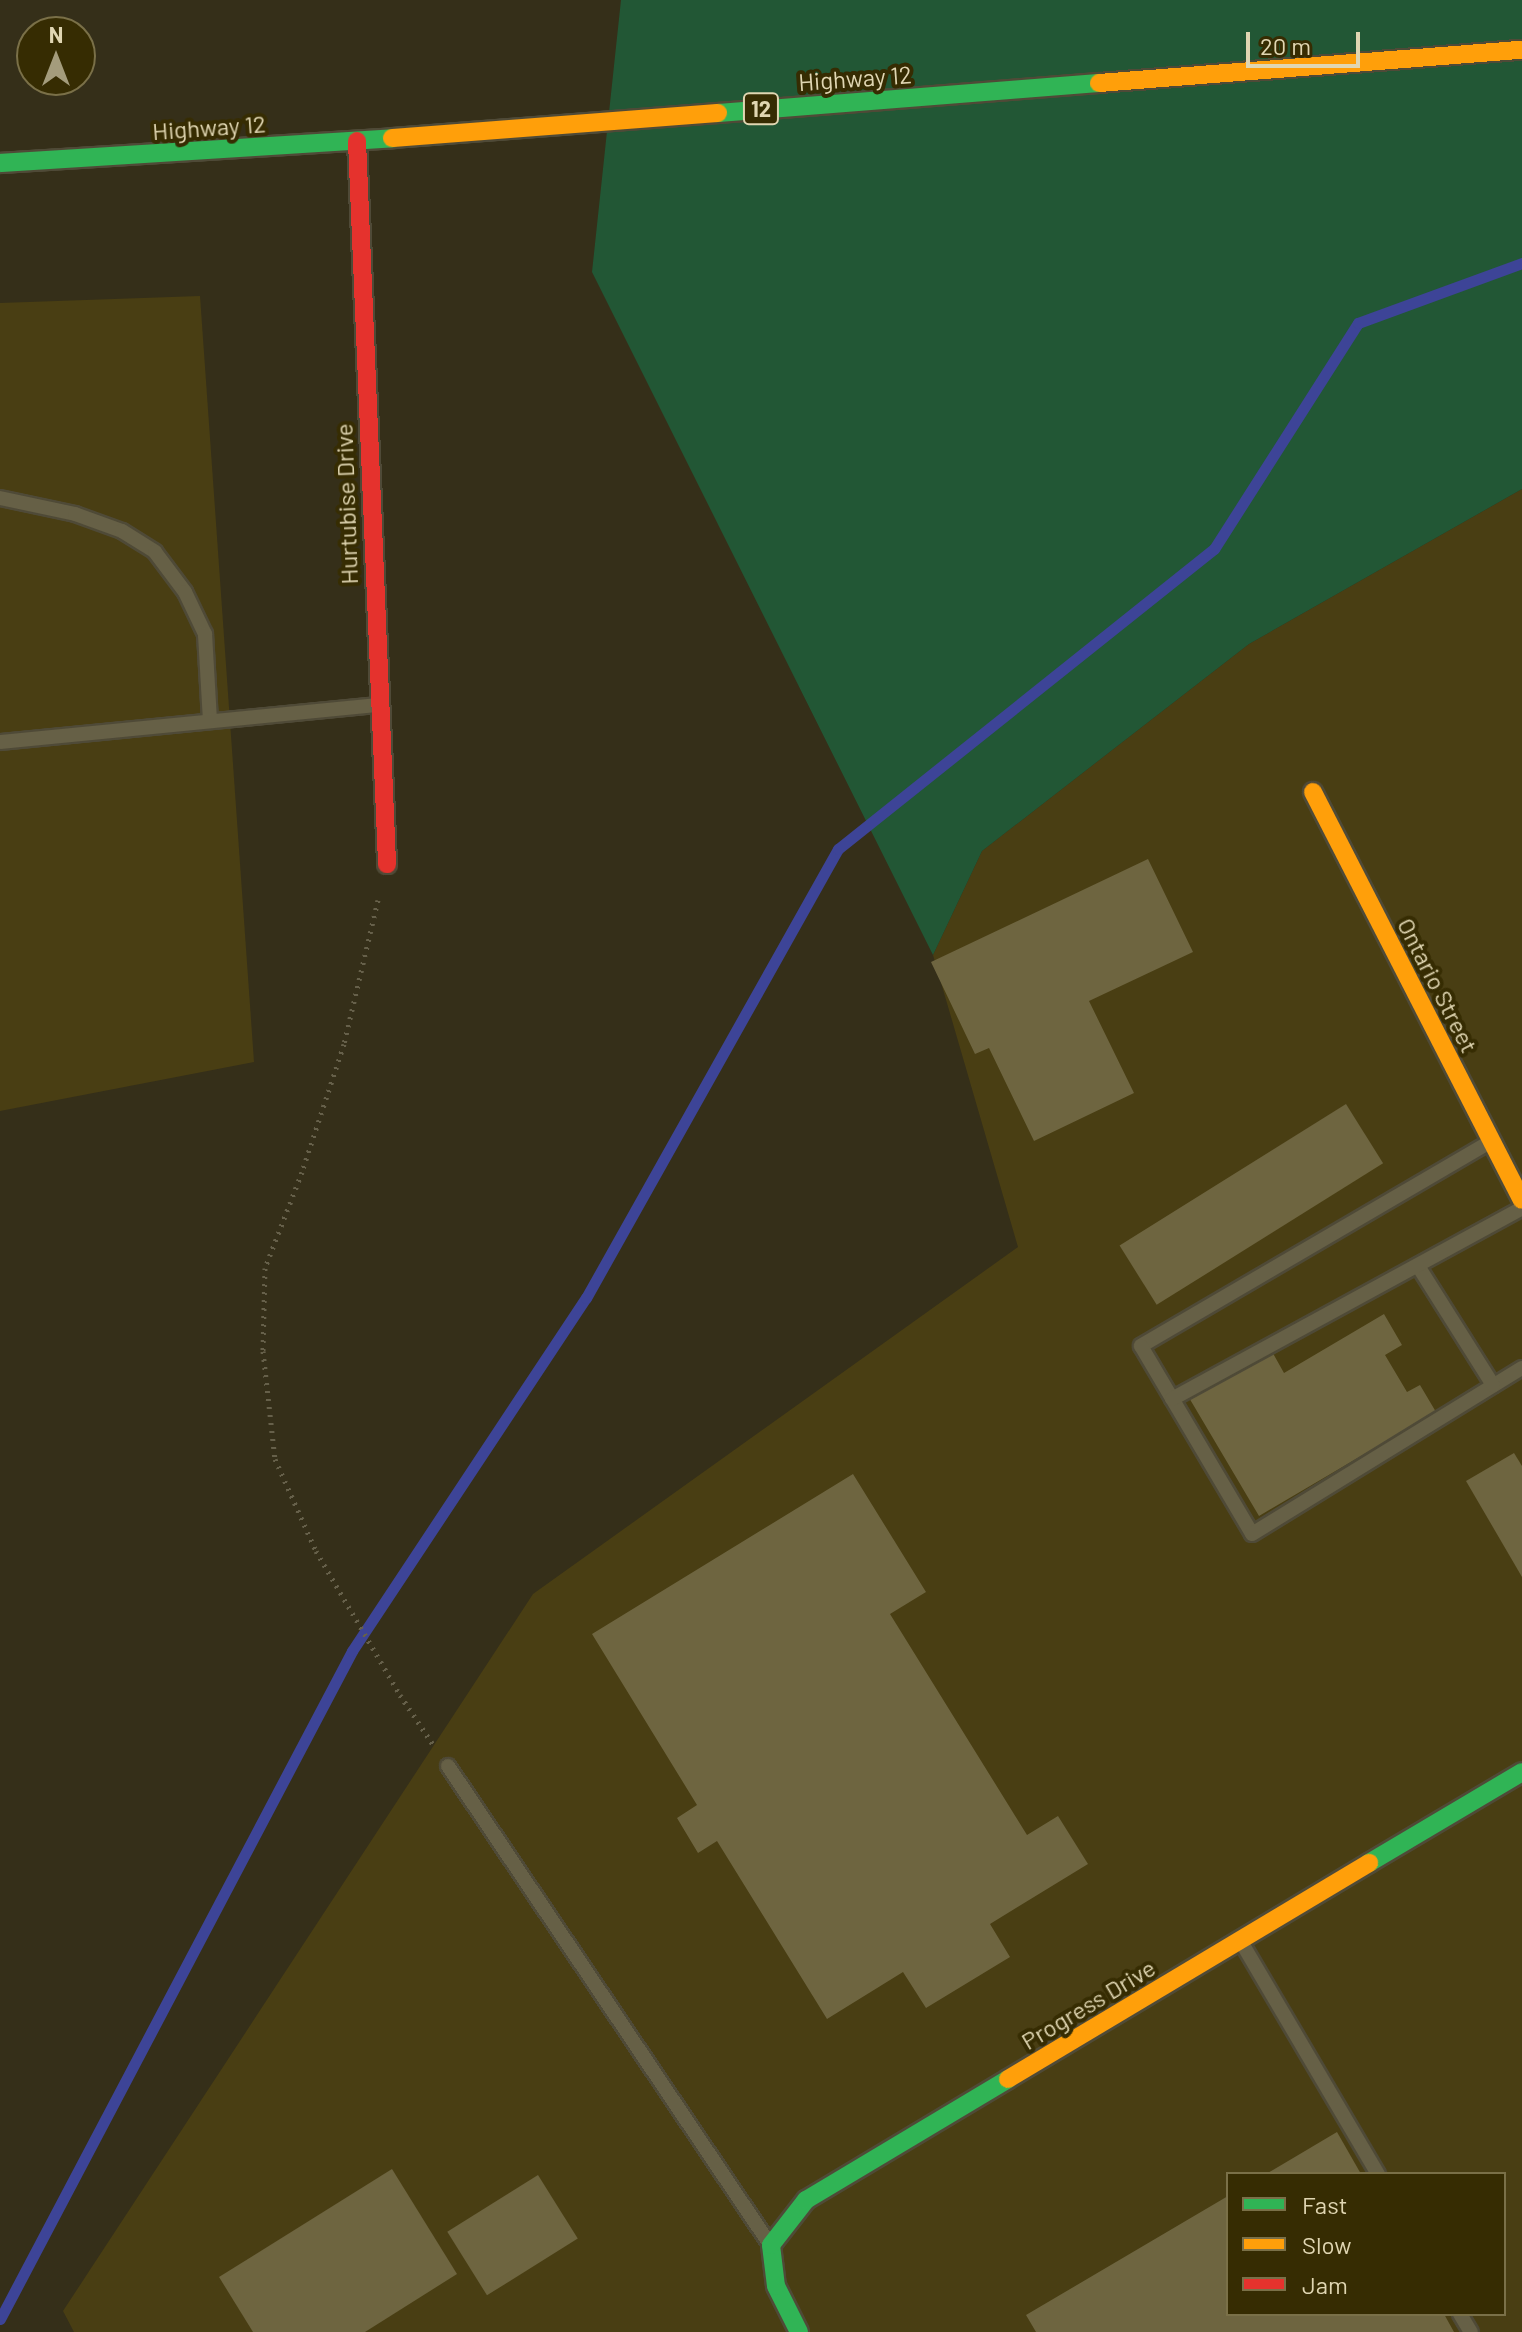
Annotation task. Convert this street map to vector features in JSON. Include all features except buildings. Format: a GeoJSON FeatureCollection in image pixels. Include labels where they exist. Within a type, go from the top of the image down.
{"type":"FeatureCollection","features":[{"type":"Feature","properties":{"kind":"main road","name":"Highway 12"},"geometry":{"type":"LineString","coordinates":[[0,163],[357,141],[1522,50]]}},
{"type":"Feature","properties":{"kind":"main road","name":"Hurtubise Drive"},"geometry":{"type":"LineString","coordinates":[[357,141],[387,864]]}},
{"type":"Feature","properties":{"kind":"main road","name":"Ontario Street"},"geometry":{"type":"LineString","coordinates":[[1313,792],[1522,1200]]}},
{"type":"Feature","properties":{"kind":"main road","name":"Progress Drive"},"geometry":{"type":"LineString","coordinates":[[771,2245],[806,2200],[1522,1772]]}},
{"type":"Feature","properties":{"kind":"main road"},"geometry":{"type":"LineString","coordinates":[[771,2245],[776,2286],[799,2332]]}},
{"type":"Feature","properties":{"kind":"lane"},"geometry":{"type":"LineString","coordinates":[[0,498],[75,514],[122,531],[155,552],[185,592],[205,634],[210,720]]}},
{"type":"Feature","properties":{"kind":"lane"},"geometry":{"type":"LineString","coordinates":[[0,742],[379,705]]}},
{"type":"Feature","properties":{"kind":"lane"},"geometry":{"type":"LineString","coordinates":[[1491,1141],[1141,1346],[1252,1534],[1522,1368]]}},
{"type":"Feature","properties":{"kind":"lane"},"geometry":{"type":"LineString","coordinates":[[1172,1399],[1522,1208]]}},
{"type":"Feature","properties":{"kind":"lane"},"geometry":{"type":"LineString","coordinates":[[1418,1266],[1493,1385]]}},
{"type":"Feature","properties":{"kind":"lane"},"geometry":{"type":"LineString","coordinates":[[448,1766],[771,2245]]}},
{"type":"Feature","properties":{"kind":"lane"},"geometry":{"type":"LineString","coordinates":[[1240,1941],[1377,2172]]}},
{"type":"Feature","properties":{"kind":"path"},"geometry":{"type":"LineString","coordinates":[[387,864],[344,1044],[302,1172],[265,1268],[263,1351],[275,1459],[330,1573],[400,1695],[448,1766]]}},
{"type":"Feature","properties":{"kind":"shaded area"},"geometry":{"type":"Polygon","coordinates":[[[200,296],[254,1062],[0,1111],[0,303],[200,296]]]}},
{"type":"Feature","properties":{"kind":"shaded area"},"geometry":{"type":"Polygon","coordinates":[[[1522,489],[1522,2332],[74,2332],[63,2311],[533,1594],[1018,1247],[933,955],[982,851],[1249,644],[1522,489]]]}},
{"type":"Feature","properties":{"kind":"green space"},"geometry":{"type":"Polygon","coordinates":[[[621,0],[1522,0],[1522,489],[1249,644],[982,851],[933,955],[592,272],[621,0]]]}},
{"type":"Feature","properties":{"kind":"waterway"},"geometry":{"type":"LineString","coordinates":[[0,2319],[352,1651],[586,1298],[838,849],[1214,549],[1358,323],[1522,263]]}},
{"type":"Feature","properties":{"kind":"traffic: fast"},"geometry":{"type":"LineString","coordinates":[[718,113],[1099,83]]}},
{"type":"Feature","properties":{"kind":"traffic: fast"},"geometry":{"type":"LineString","coordinates":[[0,163],[392,138]]}},
{"type":"Feature","properties":{"kind":"traffic: fast"},"geometry":{"type":"LineString","coordinates":[[1369,1863],[1522,1772]]}},
{"type":"Feature","properties":{"kind":"traffic: fast"},"geometry":{"type":"LineString","coordinates":[[799,2332],[776,2286],[771,2245],[806,2200],[1008,2079]]}},
{"type":"Feature","properties":{"kind":"traffic: slow"},"geometry":{"type":"LineString","coordinates":[[1099,83],[1522,50]]}},
{"type":"Feature","properties":{"kind":"traffic: slow"},"geometry":{"type":"LineString","coordinates":[[392,138],[718,113]]}},
{"type":"Feature","properties":{"kind":"traffic: slow"},"geometry":{"type":"LineString","coordinates":[[1313,792],[1522,1200]]}},
{"type":"Feature","properties":{"kind":"traffic: slow"},"geometry":{"type":"LineString","coordinates":[[1008,2079],[1369,1863]]}},
{"type":"Feature","properties":{"kind":"traffic: jam"},"geometry":{"type":"LineString","coordinates":[[357,141],[387,864]]}}]}
